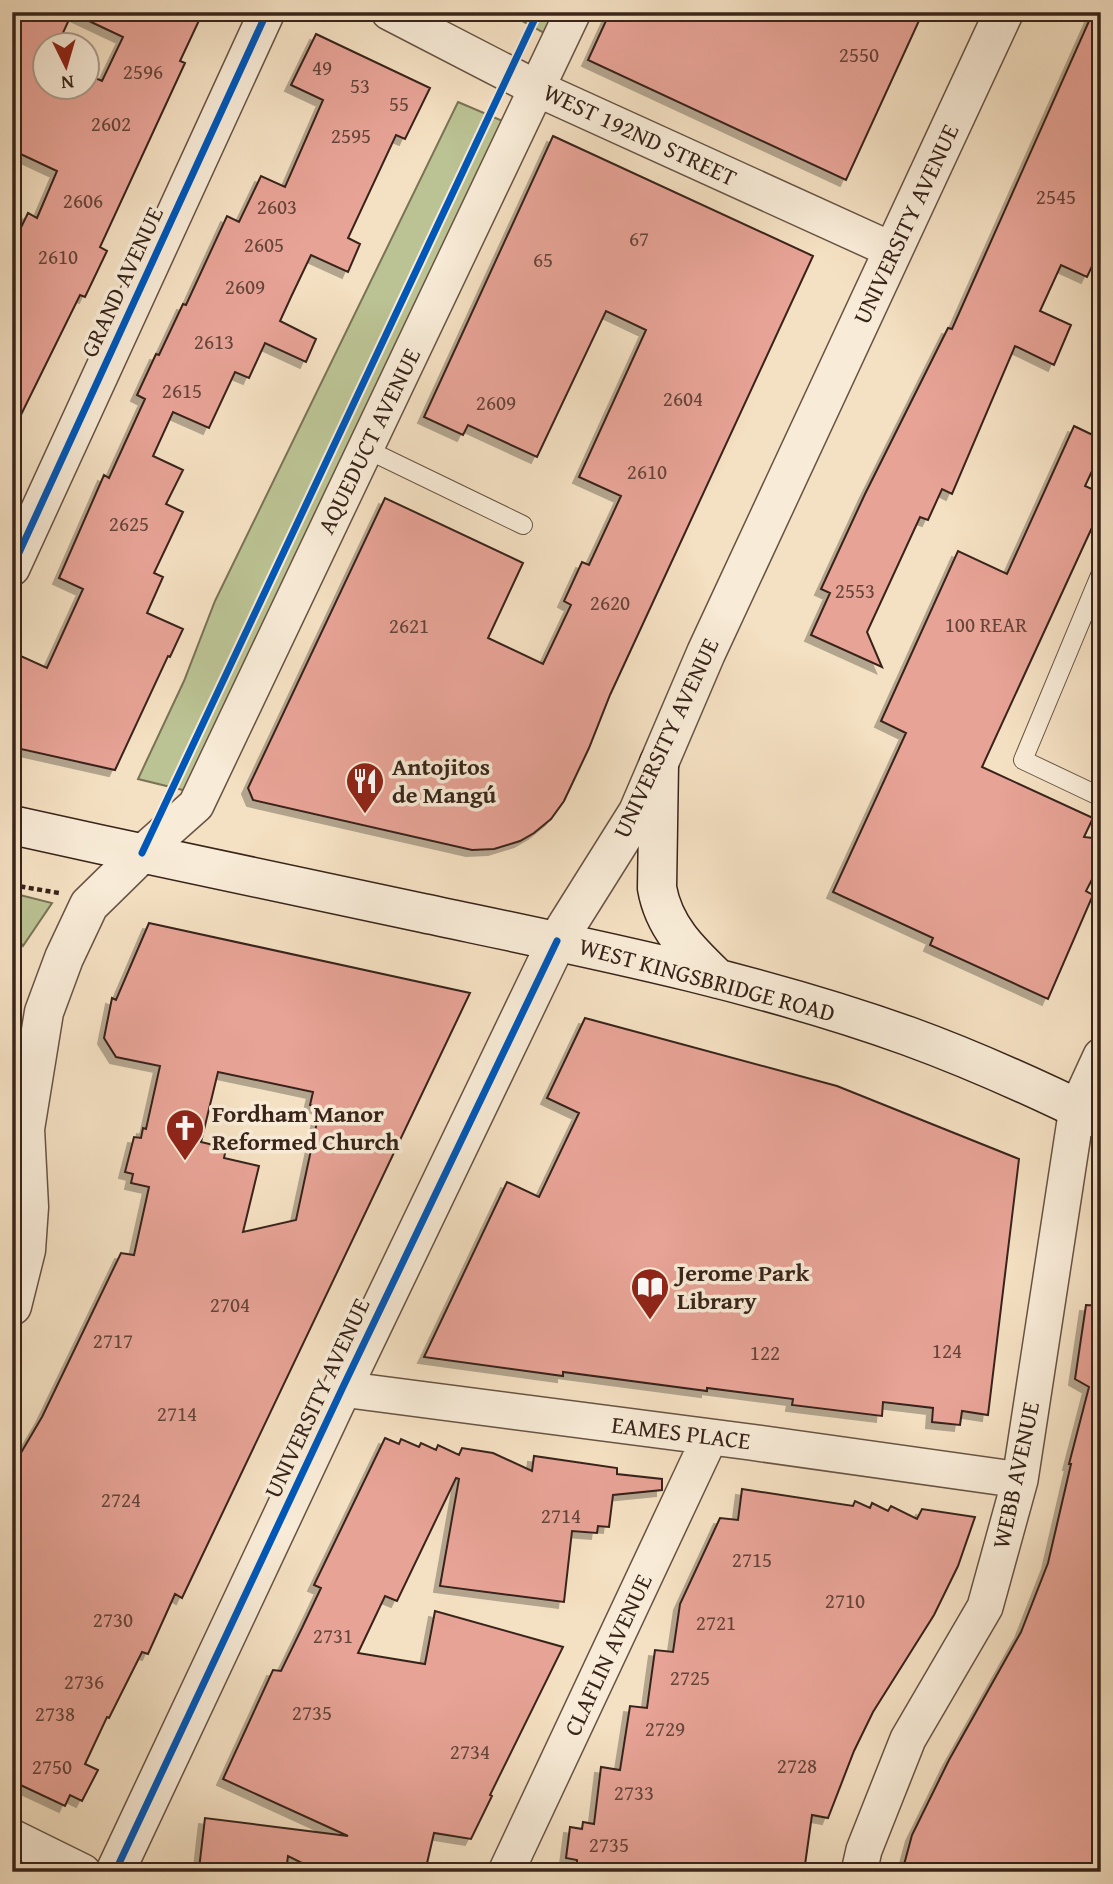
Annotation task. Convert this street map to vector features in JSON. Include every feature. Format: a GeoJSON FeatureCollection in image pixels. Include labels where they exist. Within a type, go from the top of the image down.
{"type":"FeatureCollection","features":[{"type":"Feature","properties":{"kind":"street","name":"GRAND AVENUE"},"geometry":{"type":"LineString","coordinates":[[12,568],[267,12]]}},
{"type":"Feature","properties":{"kind":"street","name":"WEST 192ND STREET"},"geometry":{"type":"LineString","coordinates":[[389,12],[538,89],[894,251]]}},
{"type":"Feature","properties":{"kind":"street","name":"AQUEDUCT AVENUE"},"geometry":{"type":"LineString","coordinates":[[142,853],[196,805],[573,12]]}},
{"type":"Feature","properties":{"kind":"street","name":"UNIVERSITY AVENUE"},"geometry":{"type":"LineString","coordinates":[[115,1872],[557,942],[638,811],[706,653],[1004,12]]}},
{"type":"Feature","properties":{"kind":"street"},"geometry":{"type":"LineString","coordinates":[[659,764],[657,888],[660,904],[682,945],[718,979]]}},
{"type":"Feature","properties":{"kind":"street","name":"WEST KINGSBRIDGE ROAD"},"geometry":{"type":"LineString","coordinates":[[12,825],[718,979],[908,1036],[1021,1081],[1089,1114]]}},
{"type":"Feature","properties":{"kind":"street"},"geometry":{"type":"LineString","coordinates":[[12,1306],[26,1250],[29,1207],[26,1129],[44,1012],[64,958],[89,905],[142,853]]}},
{"type":"Feature","properties":{"kind":"street","name":"WEBB AVENUE"},"geometry":{"type":"LineString","coordinates":[[859,1872],[864,1850],[908,1739],[985,1607],[1020,1480],[1101,1056]]}},
{"type":"Feature","properties":{"kind":"street"},"geometry":{"type":"LineString","coordinates":[[12,1089],[26,1129]]}},
{"type":"Feature","properties":{"kind":"street","name":"EAMES PLACE"},"geometry":{"type":"LineString","coordinates":[[342,1390],[1020,1480]]}},
{"type":"Feature","properties":{"kind":"street","name":"CLAFLIN AVENUE"},"geometry":{"type":"LineString","coordinates":[[506,1872],[710,1437]]}},
{"type":"Feature","properties":{"kind":"street"},"geometry":{"type":"LineString","coordinates":[[12,1837],[83,1872]]}},
{"type":"Feature","properties":{"kind":"lane"},"geometry":{"type":"LineString","coordinates":[[366,449],[523,525]]}},
{"type":"Feature","properties":{"kind":"lane"},"geometry":{"type":"LineString","coordinates":[[1101,572],[1023,760],[1101,797]]}},
{"type":"Feature","properties":{"kind":"path"},"geometry":{"type":"LineString","coordinates":[[12,885],[67,895]]}},
{"type":"Feature","properties":{"kind":"green space"},"geometry":{"type":"Polygon","coordinates":[[[506,12],[555,12],[546,34],[506,12]]]}},
{"type":"Feature","properties":{"kind":"green space"},"geometry":{"type":"Polygon","coordinates":[[[458,102],[505,122],[187,791],[138,779],[184,681],[215,601],[458,102]]]}},
{"type":"Feature","properties":{"kind":"green space"},"geometry":{"type":"Polygon","coordinates":[[[12,893],[52,903],[23,946],[12,929],[12,893]]]}},
{"type":"Feature","properties":{"kind":"building"},"geometry":{"type":"Polygon","coordinates":[[[12,12],[203,12],[180,61],[185,63],[100,247],[107,251],[85,297],[80,295],[12,433],[12,246],[28,213],[37,218],[57,171],[12,150],[12,12]]]}},
{"type":"Feature","properties":{"kind":"building"},"geometry":{"type":"Polygon","coordinates":[[[610,12],[923,12],[846,180],[588,60],[610,12]]]}},
{"type":"Feature","properties":{"kind":"building"},"geometry":{"type":"Polygon","coordinates":[[[1093,12],[1101,12],[1101,247],[1087,277],[1061,265],[1040,311],[1071,325],[1054,365],[1015,346],[952,494],[942,489],[928,520],[920,517],[867,632],[882,667],[811,635],[830,593],[821,589],[948,328],[952,329],[1093,12]]]}},
{"type":"Feature","properties":{"kind":"building"},"geometry":{"type":"Polygon","coordinates":[[[316,34],[430,88],[405,139],[396,135],[348,238],[360,244],[348,272],[311,255],[280,321],[316,339],[306,362],[265,343],[249,378],[235,372],[209,428],[173,412],[153,456],[183,470],[166,504],[183,512],[154,573],[163,577],[147,613],[183,629],[115,770],[12,747],[12,652],[47,668],[83,589],[59,578],[104,475],[109,478],[145,399],[137,395],[156,354],[159,355],[183,304],[186,305],[227,216],[239,222],[261,176],[285,187],[323,100],[291,85],[316,34]]]}},
{"type":"Feature","properties":{"kind":"building"},"geometry":{"type":"Polygon","coordinates":[[[553,136],[813,256],[610,695],[589,748],[564,801],[551,819],[520,841],[494,849],[472,850],[253,800],[248,788],[385,498],[523,563],[488,638],[543,664],[571,605],[564,601],[582,562],[589,565],[621,496],[579,477],[646,330],[606,311],[537,457],[468,425],[463,435],[424,417],[553,136]]]}},
{"type":"Feature","properties":{"kind":"building"},"geometry":{"type":"Polygon","coordinates":[[[1074,426],[1101,439],[1101,452],[1085,486],[1101,493],[1101,508],[982,767],[1093,818],[1084,837],[1101,839],[1101,862],[1086,891],[1093,895],[1048,999],[930,945],[933,938],[833,892],[906,733],[881,721],[958,551],[1007,574],[1074,426]]]}},
{"type":"Feature","properties":{"kind":"building"},"geometry":{"type":"Polygon","coordinates":[[[149,923],[470,993],[182,1598],[175,1594],[148,1654],[142,1652],[109,1718],[107,1717],[85,1764],[98,1770],[82,1801],[70,1795],[65,1806],[12,1781],[12,1468],[42,1417],[121,1253],[134,1255],[149,1187],[131,1183],[133,1174],[125,1172],[134,1137],[141,1138],[143,1128],[146,1129],[160,1066],[116,1057],[104,1038],[112,998],[116,1000],[149,923]],[[218,1072],[201,1142],[226,1148],[224,1158],[259,1166],[243,1232],[296,1220],[320,1108],[310,1105],[313,1092],[218,1072]]]}},
{"type":"Feature","properties":{"kind":"building"},"geometry":{"type":"Polygon","coordinates":[[[585,1018],[837,1086],[1019,1159],[988,1415],[962,1411],[960,1425],[932,1422],[933,1408],[883,1402],[882,1416],[792,1405],[793,1399],[563,1372],[563,1376],[424,1357],[507,1182],[539,1197],[579,1113],[547,1098],[585,1018]]]}},
{"type":"Feature","properties":{"kind":"building"},"geometry":{"type":"Polygon","coordinates":[[[1086,1305],[1101,1306],[1101,1841],[1097,1872],[902,1872],[912,1835],[949,1760],[1021,1632],[1048,1563],[1089,1387],[1075,1379],[1086,1305]]]}},
{"type":"Feature","properties":{"kind":"building"},"geometry":{"type":"Polygon","coordinates":[[[385,1438],[399,1444],[401,1439],[419,1447],[421,1443],[436,1450],[438,1445],[459,1455],[462,1448],[493,1453],[532,1471],[534,1456],[617,1468],[617,1474],[662,1479],[662,1490],[613,1495],[609,1527],[598,1526],[597,1533],[572,1531],[564,1602],[440,1586],[459,1479],[456,1478],[397,1601],[385,1596],[358,1653],[425,1664],[435,1611],[563,1647],[471,1839],[434,1833],[425,1872],[320,1872],[288,1856],[286,1872],[223,1872],[199,1869],[205,1818],[348,1836],[223,1779],[273,1670],[281,1671],[302,1628],[321,1588],[314,1585],[385,1438]]]}},
{"type":"Feature","properties":{"kind":"building"},"geometry":{"type":"Polygon","coordinates":[[[742,1489],[853,1506],[855,1501],[870,1508],[872,1503],[888,1511],[891,1506],[917,1519],[922,1509],[975,1517],[958,1566],[934,1615],[873,1712],[854,1751],[828,1818],[812,1815],[804,1872],[643,1872],[577,1863],[577,1860],[566,1858],[570,1827],[582,1829],[583,1822],[594,1824],[601,1767],[620,1770],[630,1706],[647,1708],[655,1650],[673,1652],[680,1604],[720,1518],[738,1520],[742,1489]]]}},
{"type":"Feature","properties":{"kind":"cycle path"},"geometry":{"type":"LineString","coordinates":[[12,568],[267,12]]}},
{"type":"Feature","properties":{"kind":"cycle path"},"geometry":{"type":"LineString","coordinates":[[142,853],[538,12]]}},
{"type":"Feature","properties":{"kind":"cycle path"},"geometry":{"type":"LineString","coordinates":[[115,1872],[557,941]]}},
{"type":"Feature","properties":{"kind":"place","name":"Antojitos de Mangú"},"geometry":{"type":"Point","coordinates":[365,815]}},
{"type":"Feature","properties":{"kind":"place","name":"Fordham Manor Reformed Church"},"geometry":{"type":"Point","coordinates":[185,1162]}},
{"type":"Feature","properties":{"kind":"place","name":"Jerome Park Library"},"geometry":{"type":"Point","coordinates":[650,1321]}}]}
